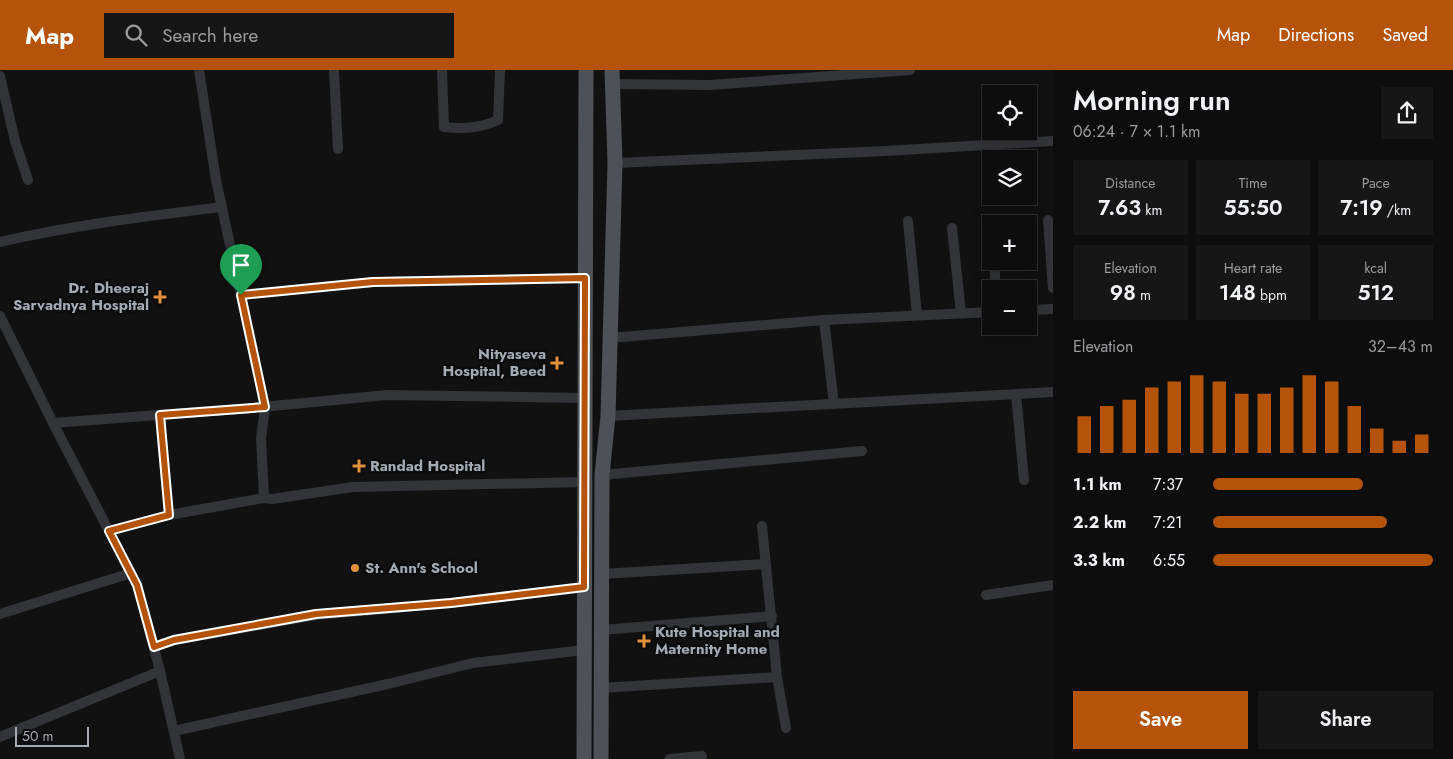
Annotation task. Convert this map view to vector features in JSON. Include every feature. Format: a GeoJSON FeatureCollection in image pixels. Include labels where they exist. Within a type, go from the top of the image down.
{"type":"FeatureCollection","features":[{"type":"Feature","properties":{"kind":"main road"},"geometry":{"type":"LineString","coordinates":[[584,759],[586,70]]}},
{"type":"Feature","properties":{"kind":"main road"},"geometry":{"type":"LineString","coordinates":[[601,759],[602,475],[608,416],[610,338],[614,163],[612,77]]}},
{"type":"Feature","properties":{"kind":"street"},"geometry":{"type":"LineString","coordinates":[[199,70],[216,180],[265,407],[261,438],[264,498]]}},
{"type":"Feature","properties":{"kind":"street"},"geometry":{"type":"LineString","coordinates":[[334,70],[338,149]]}},
{"type":"Feature","properties":{"kind":"street"},"geometry":{"type":"LineString","coordinates":[[442,70],[444,127],[454,128],[487,125],[498,120],[500,70]]}},
{"type":"Feature","properties":{"kind":"street"},"geometry":{"type":"LineString","coordinates":[[612,77],[710,86],[910,70]]}},
{"type":"Feature","properties":{"kind":"street"},"geometry":{"type":"LineString","coordinates":[[0,76],[15,141],[28,180]]}},
{"type":"Feature","properties":{"kind":"street"},"geometry":{"type":"LineString","coordinates":[[614,163],[866,152],[1053,141]]}},
{"type":"Feature","properties":{"kind":"street"},"geometry":{"type":"LineString","coordinates":[[0,242],[32,234],[222,207]]}},
{"type":"Feature","properties":{"kind":"street"},"geometry":{"type":"LineString","coordinates":[[1048,220],[1053,288]]}},
{"type":"Feature","properties":{"kind":"street"},"geometry":{"type":"LineString","coordinates":[[908,221],[917,316]]}},
{"type":"Feature","properties":{"kind":"street"},"geometry":{"type":"LineString","coordinates":[[952,228],[960,313]]}},
{"type":"Feature","properties":{"kind":"street"},"geometry":{"type":"LineString","coordinates":[[241,295],[373,282],[585,278]]}},
{"type":"Feature","properties":{"kind":"street"},"geometry":{"type":"LineString","coordinates":[[1037,310],[1053,309]]}},
{"type":"Feature","properties":{"kind":"street"},"geometry":{"type":"LineString","coordinates":[[610,338],[824,320],[982,312]]}},
{"type":"Feature","properties":{"kind":"street"},"geometry":{"type":"LineString","coordinates":[[0,316],[137,585],[160,671],[180,759]]}},
{"type":"Feature","properties":{"kind":"street"},"geometry":{"type":"LineString","coordinates":[[824,320],[834,404]]}},
{"type":"Feature","properties":{"kind":"street"},"geometry":{"type":"LineString","coordinates":[[608,416],[1053,392]]}},
{"type":"Feature","properties":{"kind":"street"},"geometry":{"type":"LineString","coordinates":[[1016,394],[1024,480]]}},
{"type":"Feature","properties":{"kind":"street"},"geometry":{"type":"LineString","coordinates":[[53,423],[265,407],[386,395],[585,398]]}},
{"type":"Feature","properties":{"kind":"street"},"geometry":{"type":"LineString","coordinates":[[160,415],[169,515]]}},
{"type":"Feature","properties":{"kind":"street"},"geometry":{"type":"LineString","coordinates":[[602,475],[862,452]]}},
{"type":"Feature","properties":{"kind":"street"},"geometry":{"type":"LineString","coordinates":[[109,531],[169,515],[264,498],[272,500],[353,487],[585,482]]}},
{"type":"Feature","properties":{"kind":"street"},"geometry":{"type":"LineString","coordinates":[[762,526],[777,676],[786,728]]}},
{"type":"Feature","properties":{"kind":"street"},"geometry":{"type":"LineString","coordinates":[[602,574],[766,564]]}},
{"type":"Feature","properties":{"kind":"street"},"geometry":{"type":"LineString","coordinates":[[0,614],[131,573]]}},
{"type":"Feature","properties":{"kind":"street"},"geometry":{"type":"LineString","coordinates":[[986,594],[1053,585]]}},
{"type":"Feature","properties":{"kind":"street"},"geometry":{"type":"LineString","coordinates":[[154,647],[174,640],[316,614],[451,603],[584,587]]}},
{"type":"Feature","properties":{"kind":"street"},"geometry":{"type":"LineString","coordinates":[[602,630],[772,616]]}},
{"type":"Feature","properties":{"kind":"street"},"geometry":{"type":"LineString","coordinates":[[174,731],[388,684],[473,663],[584,650]]}},
{"type":"Feature","properties":{"kind":"street"},"geometry":{"type":"LineString","coordinates":[[0,737],[160,671]]}},
{"type":"Feature","properties":{"kind":"street"},"geometry":{"type":"LineString","coordinates":[[601,688],[777,676]]}},
{"type":"Feature","properties":{"kind":"street"},"geometry":{"type":"LineString","coordinates":[[670,759],[702,756]]}},
{"type":"Feature","properties":{"kind":"place","name":"Dr. Dheeraj Sarvadnya Hospital"},"geometry":{"type":"Point","coordinates":[160,297]}},
{"type":"Feature","properties":{"kind":"place","name":"Nityaseva Hospital, Beed"},"geometry":{"type":"Point","coordinates":[557,363]}},
{"type":"Feature","properties":{"kind":"place","name":"Randad Hospital"},"geometry":{"type":"Point","coordinates":[359,466]}},
{"type":"Feature","properties":{"kind":"place","name":"St. Ann's School"},"geometry":{"type":"Point","coordinates":[355,568]}},
{"type":"Feature","properties":{"kind":"place","name":"Kute Hospital and Maternity Home"},"geometry":{"type":"Point","coordinates":[644,641]}},
{"type":"Feature","properties":{"kind":"route"},"geometry":{"type":"LineString","coordinates":[[585,278],[584,587],[451,603],[316,614],[174,640],[154,647],[137,585],[109,531],[169,515],[160,415],[265,407],[241,295],[373,282],[585,278]]}}]}
